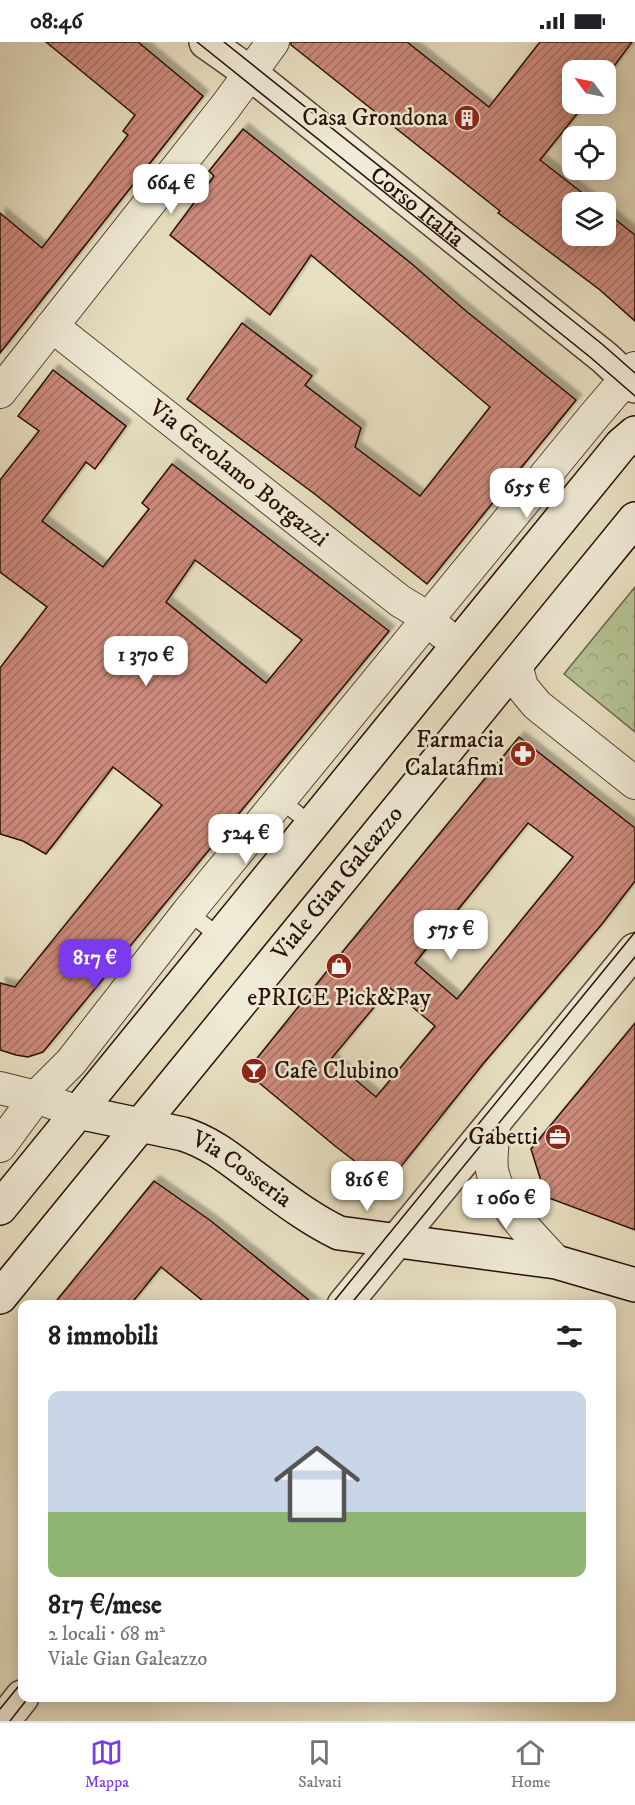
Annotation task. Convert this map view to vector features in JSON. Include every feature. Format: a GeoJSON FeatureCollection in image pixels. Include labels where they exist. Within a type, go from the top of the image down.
{"type":"FeatureCollection","features":[{"type":"Feature","properties":{"kind":"main road","name":"Corso Italia"},"geometry":{"type":"LineString","coordinates":[[206,42],[250,73],[605,358],[632,377]]}},
{"type":"Feature","properties":{"kind":"main road"},"geometry":{"type":"LineString","coordinates":[[0,1208],[621,445],[635,433]]}},
{"type":"Feature","properties":{"kind":"main road","name":"Viale Gian Galeazzo"},"geometry":{"type":"LineString","coordinates":[[0,1297],[635,519]]}},
{"type":"Feature","properties":{"kind":"main road"},"geometry":{"type":"LineString","coordinates":[[348,1300],[635,950]]}},
{"type":"Feature","properties":{"kind":"main road","name":"Via Cosseria"},"geometry":{"type":"LineString","coordinates":[[78,1112],[198,1139],[218,1150],[295,1207],[339,1233],[556,1262],[635,1285]]}},
{"type":"Feature","properties":{"kind":"main road"},"geometry":{"type":"LineString","coordinates":[[3,1721],[18,1702]]}},
{"type":"Feature","properties":{"kind":"street"},"geometry":{"type":"LineString","coordinates":[[0,392],[226,106],[273,42]]}},
{"type":"Feature","properties":{"kind":"street","name":"Via Gerolamo Borgazzi"},"geometry":{"type":"LineString","coordinates":[[52,326],[427,620]]}},
{"type":"Feature","properties":{"kind":"street"},"geometry":{"type":"LineString","coordinates":[[0,1146],[36,1097],[71,1062],[279,799],[632,377]]}},
{"type":"Feature","properties":{"kind":"street"},"geometry":{"type":"LineString","coordinates":[[427,620],[458,644]]}},
{"type":"Feature","properties":{"kind":"street"},"geometry":{"type":"LineString","coordinates":[[516,664],[522,687],[537,705],[635,783]]}},
{"type":"Feature","properties":{"kind":"street"},"geometry":{"type":"LineString","coordinates":[[0,1088],[36,1097],[78,1112]]}},
{"type":"Feature","properties":{"kind":"street"},"geometry":{"type":"LineString","coordinates":[[494,1122],[492,1168],[499,1190],[518,1221],[556,1262]]}},
{"type":"Feature","properties":{"kind":"lane"},"geometry":{"type":"LineString","coordinates":[[279,799],[312,825]]}},
{"type":"Feature","properties":{"kind":"lane"},"geometry":{"type":"LineString","coordinates":[[188,912],[220,937]]}},
{"type":"Feature","properties":{"kind":"green space"},"geometry":{"type":"Polygon","coordinates":[[[635,587],[635,732],[564,674],[635,587]]]}},
{"type":"Feature","properties":{"kind":"building"},"geometry":{"type":"Polygon","coordinates":[[[46,42],[138,42],[203,96],[0,353],[0,213],[42,248],[128,135],[123,131],[135,115],[46,42]]]}},
{"type":"Feature","properties":{"kind":"building","name":"Casa Grondona"},"geometry":{"type":"Polygon","coordinates":[[[291,42],[407,42],[489,107],[540,42],[632,42],[616,64],[616,60],[562,60],[562,114],[577,114],[567,126],[562,126],[562,133],[540,160],[562,177],[562,180],[566,180],[581,192],[562,192],[562,246],[616,246],[616,220],[635,235],[635,321],[600,290],[498,213],[500,211],[291,45],[291,42]]]}},
{"type":"Feature","properties":{"kind":"building"},"geometry":{"type":"Polygon","coordinates":[[[243,129],[412,264],[576,400],[427,584],[316,495],[187,399],[242,323],[312,376],[305,385],[361,428],[355,447],[420,496],[490,407],[311,255],[270,315],[170,235],[214,176],[209,171],[243,129]]]}},
{"type":"Feature","properties":{"kind":"building"},"geometry":{"type":"Polygon","coordinates":[[[53,370],[126,426],[95,469],[86,462],[42,521],[103,567],[149,509],[142,503],[172,464],[389,631],[43,1052],[28,1057],[0,1050],[0,983],[15,987],[162,805],[113,767],[46,854],[23,841],[0,834],[0,668],[47,607],[0,572],[0,480],[39,431],[18,416],[53,370]],[[195,560],[166,602],[266,683],[302,640],[195,560]]]}},
{"type":"Feature","properties":{"kind":"building"},"geometry":{"type":"Polygon","coordinates":[[[519,737],[635,828],[635,881],[386,1185],[246,1072],[519,737]],[[528,823],[415,963],[457,999],[573,857],[528,823]],[[390,988],[331,1059],[376,1097],[435,1026],[390,988]]]}},
{"type":"Feature","properties":{"kind":"building"},"geometry":{"type":"Polygon","coordinates":[[[635,1023],[635,1230],[546,1197],[531,1149],[635,1023]]]}},
{"type":"Feature","properties":{"kind":"building"},"geometry":{"type":"Polygon","coordinates":[[[154,1181],[211,1221],[309,1300],[202,1300],[161,1267],[134,1300],[57,1300],[154,1181]]]}},
{"type":"Feature","properties":{"kind":"tram line"},"geometry":{"type":"LineString","coordinates":[[197,42],[590,357],[635,396]]}},
{"type":"Feature","properties":{"kind":"tram line"},"geometry":{"type":"LineString","coordinates":[[224,42],[602,344],[635,373]]}},
{"type":"Feature","properties":{"kind":"tram line"},"geometry":{"type":"LineString","coordinates":[[335,1300],[635,932]]}},
{"type":"Feature","properties":{"kind":"tram line"},"geometry":{"type":"LineString","coordinates":[[354,1300],[635,957]]}},
{"type":"Feature","properties":{"kind":"tram line"},"geometry":{"type":"LineString","coordinates":[[0,1709],[18,1687]]}},
{"type":"Feature","properties":{"kind":"tram line"},"geometry":{"type":"LineString","coordinates":[[10,1721],[25,1702]]}},
{"type":"Feature","properties":{"kind":"place","name":"Casa Grondona"},"geometry":{"type":"Point","coordinates":[467,118]}},
{"type":"Feature","properties":{"kind":"place","name":"Farmacia Calatafimi"},"geometry":{"type":"Point","coordinates":[523,754]}},
{"type":"Feature","properties":{"kind":"place","name":"ePRICE Pick&Pay"},"geometry":{"type":"Point","coordinates":[339,966]}},
{"type":"Feature","properties":{"kind":"place","name":"Cafè Clubino"},"geometry":{"type":"Point","coordinates":[254,1071]}},
{"type":"Feature","properties":{"kind":"place","name":"Gabetti"},"geometry":{"type":"Point","coordinates":[558,1137]}}]}
